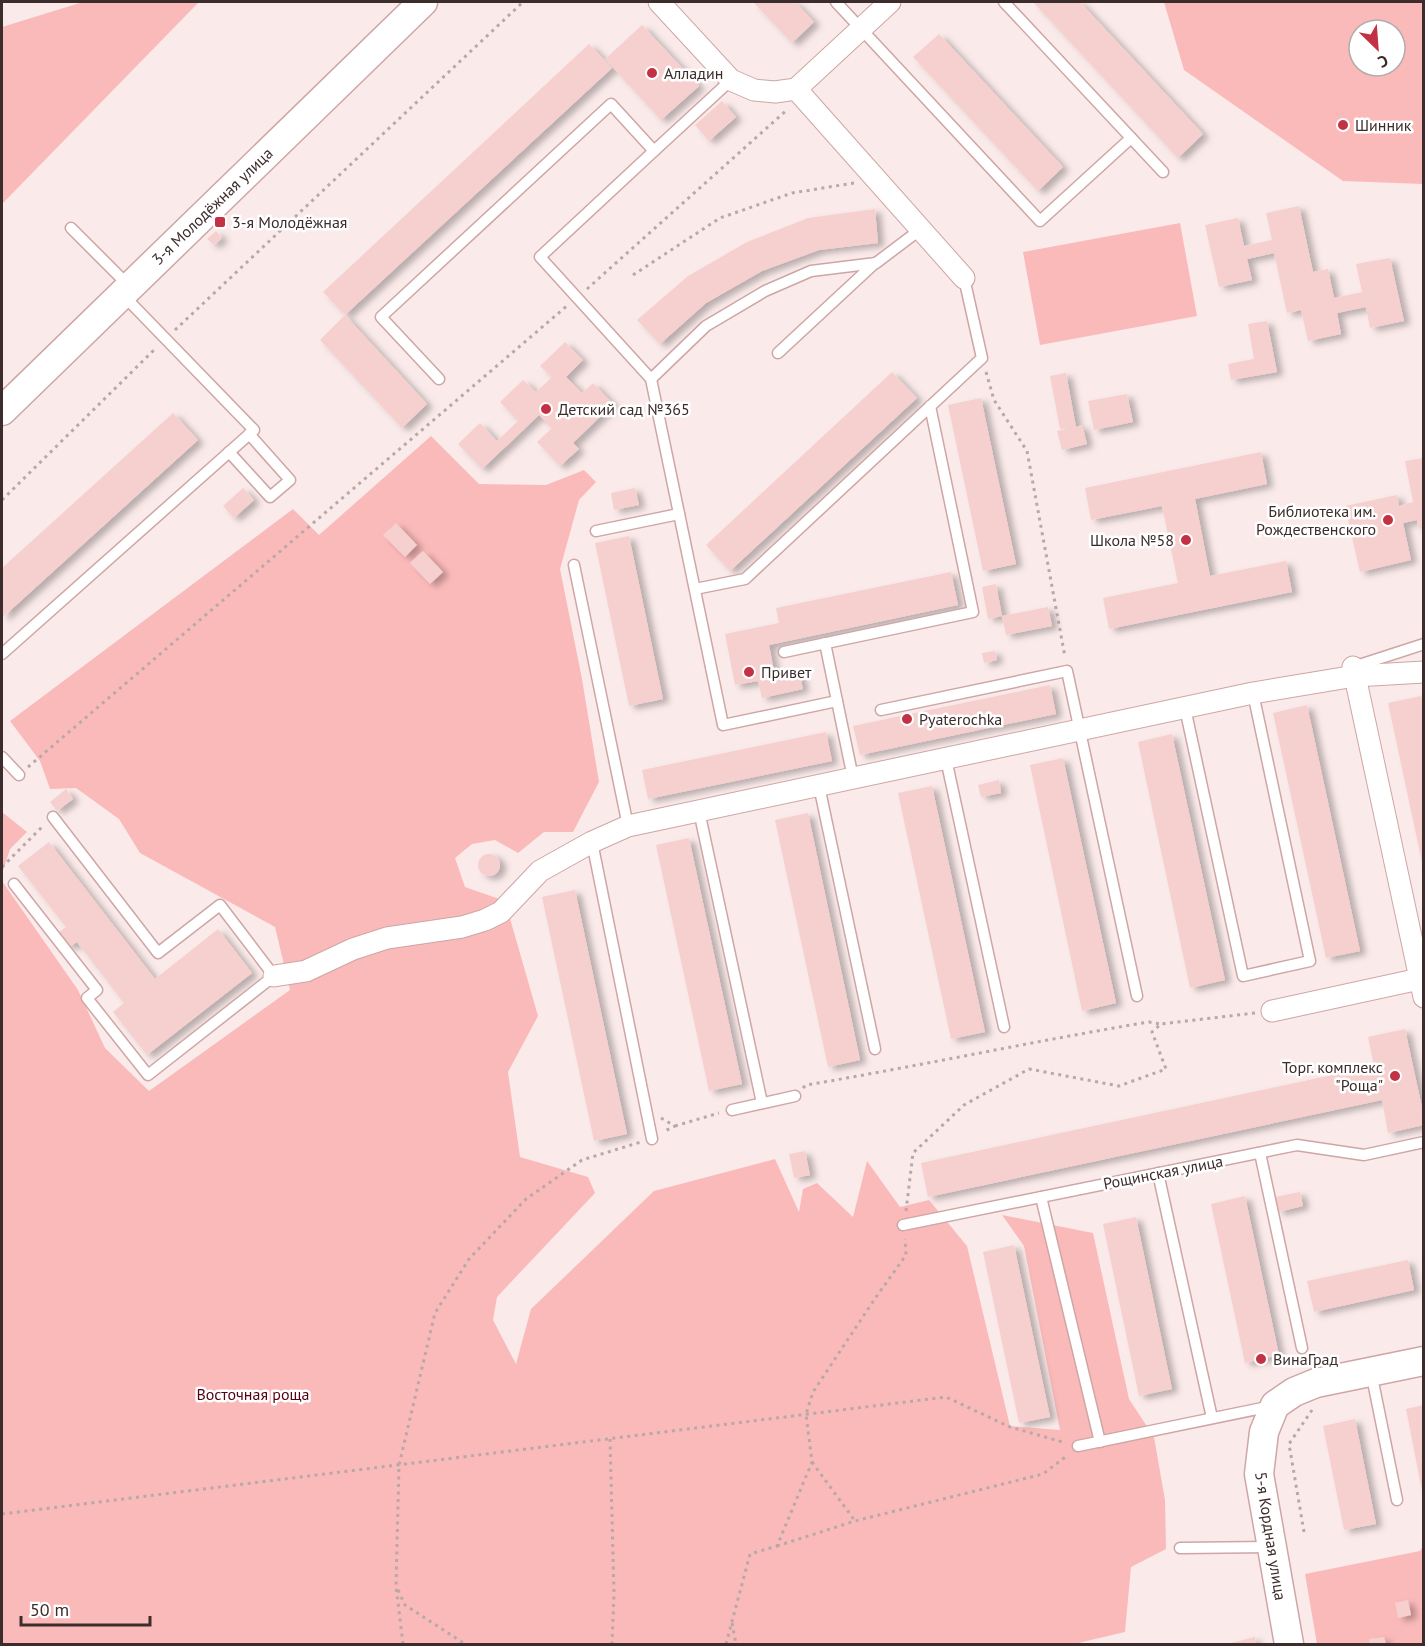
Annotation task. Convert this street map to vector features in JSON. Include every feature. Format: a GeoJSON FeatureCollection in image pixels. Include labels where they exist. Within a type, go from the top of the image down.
{"type":"FeatureCollection","features":[{"type":"Feature","properties":{"kind":"main road","name":"3-я Молодёжная улица"},"geometry":{"type":"LineString","coordinates":[[2,411],[423,2]]}},
{"type":"Feature","properties":{"kind":"main road"},"geometry":{"type":"LineString","coordinates":[[1275,1405],[1294,1392],[1316,1383],[1424,1361]]}},
{"type":"Feature","properties":{"kind":"main road","name":"5-я Кордная улица"},"geometry":{"type":"LineString","coordinates":[[1275,1405],[1264,1431],[1259,1474],[1289,1644]]}},
{"type":"Feature","properties":{"kind":"street"},"geometry":{"type":"LineString","coordinates":[[659,2],[731,80],[754,90],[799,93],[964,278]]}},
{"type":"Feature","properties":{"kind":"street"},"geometry":{"type":"LineString","coordinates":[[799,93],[861,28],[890,2]]}},
{"type":"Feature","properties":{"kind":"street"},"geometry":{"type":"LineString","coordinates":[[1272,1011],[1422,985],[1354,672]]}},
{"type":"Feature","properties":{"kind":"street"},"geometry":{"type":"LineString","coordinates":[[274,976],[306,971],[353,949],[387,938],[462,927],[484,920],[501,912],[540,871],[592,842],[628,826],[1354,672],[1424,672]]}},
{"type":"Feature","properties":{"kind":"lane"},"geometry":{"type":"LineString","coordinates":[[836,2],[1041,221],[1131,138]]}},
{"type":"Feature","properties":{"kind":"lane"},"geometry":{"type":"LineString","coordinates":[[1004,2],[1163,172]]}},
{"type":"Feature","properties":{"kind":"lane"},"geometry":{"type":"LineString","coordinates":[[731,80],[540,257],[651,379],[723,725],[837,701]]}},
{"type":"Feature","properties":{"kind":"lane"},"geometry":{"type":"LineString","coordinates":[[439,379],[381,317],[611,104],[654,151]]}},
{"type":"Feature","properties":{"kind":"lane"},"geometry":{"type":"LineString","coordinates":[[2,654],[254,430],[166,339],[71,228]]}},
{"type":"Feature","properties":{"kind":"lane"},"geometry":{"type":"LineString","coordinates":[[778,353],[876,263],[921,229]]}},
{"type":"Feature","properties":{"kind":"lane"},"geometry":{"type":"LineString","coordinates":[[651,379],[705,326],[765,291],[811,271],[876,263]]}},
{"type":"Feature","properties":{"kind":"lane"},"geometry":{"type":"LineString","coordinates":[[695,589],[745,579],[982,358],[964,278]]}},
{"type":"Feature","properties":{"kind":"lane"},"geometry":{"type":"LineString","coordinates":[[784,652],[973,612],[930,406]]}},
{"type":"Feature","properties":{"kind":"lane"},"geometry":{"type":"LineString","coordinates":[[229,452],[270,497],[290,480],[249,434]]}},
{"type":"Feature","properties":{"kind":"lane"},"geometry":{"type":"LineString","coordinates":[[596,531],[680,514]]}},
{"type":"Feature","properties":{"kind":"lane"},"geometry":{"type":"LineString","coordinates":[[574,565],[628,826]]}},
{"type":"Feature","properties":{"kind":"lane"},"geometry":{"type":"LineString","coordinates":[[825,643],[853,778]]}},
{"type":"Feature","properties":{"kind":"lane"},"geometry":{"type":"LineString","coordinates":[[1354,672],[1424,644]]}},
{"type":"Feature","properties":{"kind":"lane"},"geometry":{"type":"LineString","coordinates":[[881,710],[1068,671],[1137,996]]}},
{"type":"Feature","properties":{"kind":"lane"},"geometry":{"type":"LineString","coordinates":[[1185,708],[1243,976],[1310,961],[1253,693]]}},
{"type":"Feature","properties":{"kind":"lane"},"geometry":{"type":"LineString","coordinates":[[2,757],[18,775]]}},
{"type":"Feature","properties":{"kind":"lane"},"geometry":{"type":"LineString","coordinates":[[946,759],[1004,1026]]}},
{"type":"Feature","properties":{"kind":"lane"},"geometry":{"type":"LineString","coordinates":[[819,786],[875,1049]]}},
{"type":"Feature","properties":{"kind":"lane"},"geometry":{"type":"LineString","coordinates":[[699,811],[762,1103]]}},
{"type":"Feature","properties":{"kind":"lane"},"geometry":{"type":"LineString","coordinates":[[14,884],[97,990],[87,998],[148,1075],[274,976],[220,905],[158,953],[53,817]]}},
{"type":"Feature","properties":{"kind":"lane"},"geometry":{"type":"LineString","coordinates":[[592,842],[652,1139]]}},
{"type":"Feature","properties":{"kind":"lane"},"geometry":{"type":"LineString","coordinates":[[732,1110],[795,1096]]}},
{"type":"Feature","properties":{"kind":"lane","name":"Рощинская улица"},"geometry":{"type":"LineString","coordinates":[[903,1225],[1297,1145],[1364,1155],[1424,1142]]}},
{"type":"Feature","properties":{"kind":"lane"},"geometry":{"type":"LineString","coordinates":[[1260,1153],[1302,1348]]}},
{"type":"Feature","properties":{"kind":"lane"},"geometry":{"type":"LineString","coordinates":[[1158,1173],[1212,1418]]}},
{"type":"Feature","properties":{"kind":"lane"},"geometry":{"type":"LineString","coordinates":[[1041,1197],[1100,1443]]}},
{"type":"Feature","properties":{"kind":"lane"},"geometry":{"type":"LineString","coordinates":[[1371,1372],[1397,1500]]}},
{"type":"Feature","properties":{"kind":"lane"},"geometry":{"type":"LineString","coordinates":[[1078,1446],[1275,1405]]}},
{"type":"Feature","properties":{"kind":"lane"},"geometry":{"type":"LineString","coordinates":[[1180,1548],[1272,1547]]}},
{"type":"Feature","properties":{"kind":"path"},"geometry":{"type":"LineString","coordinates":[[2,500],[166,339],[523,2]]}},
{"type":"Feature","properties":{"kind":"path"},"geometry":{"type":"LineString","coordinates":[[18,775],[577,297],[799,93]]}},
{"type":"Feature","properties":{"kind":"path"},"geometry":{"type":"LineString","coordinates":[[633,275],[720,218],[792,192],[877,179]]}},
{"type":"Feature","properties":{"kind":"path"},"geometry":{"type":"LineString","coordinates":[[982,358],[993,400],[1027,451],[1068,671]]}},
{"type":"Feature","properties":{"kind":"path"},"geometry":{"type":"LineString","coordinates":[[2,867],[53,817]]}},
{"type":"Feature","properties":{"kind":"path"},"geometry":{"type":"LineString","coordinates":[[795,1096],[806,1085],[904,1068],[1049,1038],[1149,1022],[1161,1024],[1272,1011]]}},
{"type":"Feature","properties":{"kind":"path"},"geometry":{"type":"LineString","coordinates":[[855,1521],[812,1462],[806,1414],[813,1392],[906,1255],[903,1225],[910,1191],[913,1153],[964,1105],[1029,1069],[1119,1086],[1166,1069],[1152,1032],[1161,1024]]}},
{"type":"Feature","properties":{"kind":"path"},"geometry":{"type":"LineString","coordinates":[[675,1126],[732,1110]]}},
{"type":"Feature","properties":{"kind":"path"},"geometry":{"type":"LineString","coordinates":[[403,1644],[396,1586],[399,1465],[435,1313],[469,1259],[526,1199],[582,1160],[652,1139]]}},
{"type":"Feature","properties":{"kind":"path"},"geometry":{"type":"LineString","coordinates":[[2,1514],[946,1397],[1010,1427],[1078,1446]]}},
{"type":"Feature","properties":{"kind":"path"},"geometry":{"type":"LineString","coordinates":[[1304,1532],[1289,1443],[1313,1409]]}},
{"type":"Feature","properties":{"kind":"path"},"geometry":{"type":"LineString","coordinates":[[610,1438],[614,1594],[612,1644]]}},
{"type":"Feature","properties":{"kind":"path"},"geometry":{"type":"LineString","coordinates":[[726,1644],[750,1554],[855,1521],[1043,1474],[1078,1446]]}},
{"type":"Feature","properties":{"kind":"path"},"geometry":{"type":"LineString","coordinates":[[777,1546],[812,1462]]}},
{"type":"Feature","properties":{"kind":"path"},"geometry":{"type":"LineString","coordinates":[[396,1586],[405,1605],[465,1644]]}},
{"type":"Feature","properties":{"kind":"path"},"geometry":{"type":"LineString","coordinates":[[732,1622],[736,1644]]}},
{"type":"Feature","properties":{"kind":"green space"},"geometry":{"type":"Polygon","coordinates":[[[83,2],[199,2],[2,204],[2,27],[83,2]]]}},
{"type":"Feature","properties":{"kind":"green space","name":"Шинник"},"geometry":{"type":"Polygon","coordinates":[[[1164,2],[1423,2],[1423,184],[1343,181],[1184,70],[1164,2]]]}},
{"type":"Feature","properties":{"kind":"green space"},"geometry":{"type":"Polygon","coordinates":[[[1180,223],[1197,316],[1040,345],[1023,252],[1180,223]]]}},
{"type":"Feature","properties":{"kind":"green space","name":"Восточная роща"},"geometry":{"type":"Polygon","coordinates":[[[431,436],[479,484],[546,485],[584,470],[596,482],[579,500],[560,569],[582,679],[599,782],[573,832],[544,832],[518,853],[495,840],[472,844],[455,858],[465,887],[505,901],[538,1016],[508,1072],[520,1157],[588,1177],[595,1193],[497,1297],[493,1320],[516,1364],[531,1309],[654,1191],[775,1159],[799,1212],[803,1189],[817,1183],[853,1217],[867,1161],[900,1207],[929,1200],[967,1246],[1010,1426],[1060,1430],[1024,1246],[1002,1215],[1093,1233],[1129,1399],[1154,1437],[1165,1500],[1166,1549],[1131,1567],[1125,1632],[1074,1644],[2,1644],[2,881],[78,990],[105,1048],[149,1091],[290,990],[275,927],[140,853],[119,819],[76,788],[50,789],[40,761],[10,721],[293,509],[319,535],[431,436]]]}},
{"type":"Feature","properties":{"kind":"green space"},"geometry":{"type":"Polygon","coordinates":[[[2,812],[27,832],[10,849],[2,874],[2,812]]]}},
{"type":"Feature","properties":{"kind":"green space"},"geometry":{"type":"Polygon","coordinates":[[[1423,1546],[1423,1644],[1317,1644],[1305,1574],[1420,1551],[1423,1546]]]}},
{"type":"Feature","properties":{"kind":"building"},"geometry":{"type":"Polygon","coordinates":[[[753,2],[795,2],[814,22],[792,43],[753,2]]]}},
{"type":"Feature","properties":{"kind":"building"},"geometry":{"type":"Polygon","coordinates":[[[1033,2],[1080,2],[1203,134],[1178,158],[1033,2]]]}},
{"type":"Feature","properties":{"kind":"building","name":"Алладин"},"geometry":{"type":"Polygon","coordinates":[[[642,25],[699,86],[661,120],[605,59],[642,25]]]}},
{"type":"Feature","properties":{"kind":"building"},"geometry":{"type":"Polygon","coordinates":[[[939,34],[1063,167],[1038,191],[913,57],[939,34]]]}},
{"type":"Feature","properties":{"kind":"building"},"geometry":{"type":"Polygon","coordinates":[[[589,44],[612,68],[345,315],[323,292],[589,44]]]}},
{"type":"Feature","properties":{"kind":"building"},"geometry":{"type":"Polygon","coordinates":[[[722,101],[736,117],[709,141],[695,125],[722,101]]]}},
{"type":"Feature","properties":{"kind":"building"},"geometry":{"type":"Polygon","coordinates":[[[1299,206],[1313,272],[1328,269],[1334,298],[1362,292],[1356,264],[1390,258],[1404,321],[1370,328],[1366,307],[1337,313],[1341,334],[1308,341],[1301,310],[1287,313],[1274,253],[1247,259],[1252,280],[1219,287],[1205,225],[1238,218],[1244,246],[1272,240],[1266,213],[1299,206]]]}},
{"type":"Feature","properties":{"kind":"building"},"geometry":{"type":"Polygon","coordinates":[[[875,209],[878,243],[819,250],[762,271],[706,303],[660,344],[637,320],[688,276],[747,242],[808,218],[875,209]]]}},
{"type":"Feature","properties":{"kind":"building"},"geometry":{"type":"Polygon","coordinates":[[[216,231],[222,238],[214,245],[207,239],[216,231]]]}},
{"type":"Feature","properties":{"kind":"building"},"geometry":{"type":"Polygon","coordinates":[[[345,315],[427,404],[402,428],[320,340],[345,315]]]}},
{"type":"Feature","properties":{"kind":"building"},"geometry":{"type":"Polygon","coordinates":[[[1267,321],[1277,372],[1231,380],[1228,364],[1254,359],[1248,324],[1267,321]]]}},
{"type":"Feature","properties":{"kind":"building","name":"Детский сад №365"},"geometry":{"type":"Polygon","coordinates":[[[565,342],[583,360],[566,377],[582,393],[593,383],[613,404],[573,443],[579,449],[560,466],[537,442],[552,428],[539,415],[482,469],[458,444],[480,423],[497,441],[518,421],[500,402],[523,380],[536,392],[552,377],[540,366],[565,342]]]}},
{"type":"Feature","properties":{"kind":"building"},"geometry":{"type":"Polygon","coordinates":[[[892,372],[917,398],[730,571],[706,545],[892,372]]]}},
{"type":"Feature","properties":{"kind":"building"},"geometry":{"type":"Polygon","coordinates":[[[1066,373],[1076,427],[1082,425],[1087,444],[1062,450],[1057,431],[1073,428],[1060,429],[1050,376],[1066,373]]]}},
{"type":"Feature","properties":{"kind":"building"},"geometry":{"type":"Polygon","coordinates":[[[1127,394],[1133,422],[1094,430],[1088,401],[1127,394]]]}},
{"type":"Feature","properties":{"kind":"building"},"geometry":{"type":"Polygon","coordinates":[[[981,398],[1016,564],[983,571],[948,405],[981,398]]]}},
{"type":"Feature","properties":{"kind":"building"},"geometry":{"type":"Polygon","coordinates":[[[173,413],[198,440],[2,618],[2,568],[173,413]]]}},
{"type":"Feature","properties":{"kind":"building","name":"Школа №58"},"geometry":{"type":"Polygon","coordinates":[[[1261,452],[1267,484],[1195,499],[1210,576],[1286,561],[1292,592],[1109,629],[1103,598],[1178,583],[1162,506],[1091,520],[1085,488],[1261,452]]]}},
{"type":"Feature","properties":{"kind":"building"},"geometry":{"type":"Polygon","coordinates":[[[1424,458],[1424,526],[1418,527],[1417,520],[1403,523],[1411,560],[1360,572],[1345,506],[1397,495],[1399,506],[1413,502],[1405,461],[1424,458]]]}},
{"type":"Feature","properties":{"kind":"building"},"geometry":{"type":"Polygon","coordinates":[[[243,488],[254,500],[234,518],[223,506],[243,488]]]}},
{"type":"Feature","properties":{"kind":"building"},"geometry":{"type":"Polygon","coordinates":[[[635,488],[639,505],[614,510],[611,493],[635,488]]]}},
{"type":"Feature","properties":{"kind":"building"},"geometry":{"type":"Polygon","coordinates":[[[396,523],[417,545],[405,557],[383,535],[396,523]]]}},
{"type":"Feature","properties":{"kind":"building"},"geometry":{"type":"Polygon","coordinates":[[[629,536],[663,699],[629,706],[595,543],[629,536]]]}},
{"type":"Feature","properties":{"kind":"building"},"geometry":{"type":"Polygon","coordinates":[[[423,551],[443,572],[430,584],[410,563],[423,551]]]}},
{"type":"Feature","properties":{"kind":"building"},"geometry":{"type":"Polygon","coordinates":[[[951,572],[958,605],[769,645],[775,676],[799,672],[803,689],[762,698],[758,681],[735,685],[725,634],[779,623],[776,608],[951,572]]]}},
{"type":"Feature","properties":{"kind":"building"},"geometry":{"type":"Polygon","coordinates":[[[996,584],[1002,616],[988,619],[982,587],[996,584]]]}},
{"type":"Feature","properties":{"kind":"building"},"geometry":{"type":"Polygon","coordinates":[[[1048,607],[1052,626],[1006,635],[1002,616],[1048,607]]]}},
{"type":"Feature","properties":{"kind":"building"},"geometry":{"type":"Polygon","coordinates":[[[995,651],[997,660],[984,663],[982,653],[995,651]]]}},
{"type":"Feature","properties":{"kind":"building"},"geometry":{"type":"Polygon","coordinates":[[[1050,685],[1056,714],[860,755],[853,726],[1050,685]]]}},
{"type":"Feature","properties":{"kind":"building"},"geometry":{"type":"Polygon","coordinates":[[[1421,696],[1424,706],[1423,867],[1388,703],[1421,696]]]}},
{"type":"Feature","properties":{"kind":"building"},"geometry":{"type":"Polygon","coordinates":[[[1307,705],[1360,951],[1326,958],[1273,713],[1307,705]]]}},
{"type":"Feature","properties":{"kind":"building"},"geometry":{"type":"Polygon","coordinates":[[[826,732],[832,761],[648,799],[642,770],[826,732]]]}},
{"type":"Feature","properties":{"kind":"building"},"geometry":{"type":"Polygon","coordinates":[[[1172,734],[1225,980],[1190,988],[1138,742],[1172,734]]]}},
{"type":"Feature","properties":{"kind":"building"},"geometry":{"type":"Polygon","coordinates":[[[1063,758],[1116,1003],[1082,1011],[1030,765],[1063,758]]]}},
{"type":"Feature","properties":{"kind":"building"},"geometry":{"type":"Polygon","coordinates":[[[999,780],[1001,793],[981,797],[978,785],[999,780]]]}},
{"type":"Feature","properties":{"kind":"building"},"geometry":{"type":"Polygon","coordinates":[[[932,786],[985,1032],[951,1039],[898,793],[932,786]]]}},
{"type":"Feature","properties":{"kind":"building"},"geometry":{"type":"Polygon","coordinates":[[[66,789],[73,799],[57,811],[50,802],[66,789]]]}},
{"type":"Feature","properties":{"kind":"building"},"geometry":{"type":"Polygon","coordinates":[[[808,813],[860,1060],[828,1067],[775,820],[808,813]]]}},
{"type":"Feature","properties":{"kind":"building"},"geometry":{"type":"Polygon","coordinates":[[[689,838],[742,1084],[709,1091],[656,845],[689,838]]]}},
{"type":"Feature","properties":{"kind":"building"},"geometry":{"type":"Polygon","coordinates":[[[49,842],[155,979],[218,929],[252,973],[147,1055],[113,1012],[124,1003],[77,942],[69,947],[58,933],[66,927],[18,866],[49,842]]]}},
{"type":"Feature","properties":{"kind":"building"},"geometry":{"type":"Polygon","coordinates":[[[489,854],[497,857],[500,865],[497,873],[489,876],[481,873],[478,865],[481,857],[489,854]]]}},
{"type":"Feature","properties":{"kind":"building"},"geometry":{"type":"Polygon","coordinates":[[[575,890],[627,1134],[594,1141],[542,897],[575,890]]]}},
{"type":"Feature","properties":{"kind":"building"},"geometry":{"type":"Polygon","coordinates":[[[1405,1029],[1424,1125],[1388,1133],[1382,1100],[928,1197],[921,1163],[1374,1066],[1368,1037],[1405,1029]]]}},
{"type":"Feature","properties":{"kind":"building"},"geometry":{"type":"Polygon","coordinates":[[[805,1151],[810,1175],[794,1178],[789,1154],[805,1151]]]}},
{"type":"Feature","properties":{"kind":"building"},"geometry":{"type":"Polygon","coordinates":[[[1300,1192],[1303,1206],[1278,1212],[1275,1197],[1300,1192]]]}},
{"type":"Feature","properties":{"kind":"building"},"geometry":{"type":"Polygon","coordinates":[[[1245,1196],[1279,1355],[1245,1363],[1211,1204],[1245,1196]]]}},
{"type":"Feature","properties":{"kind":"building"},"geometry":{"type":"Polygon","coordinates":[[[1136,1217],[1172,1389],[1139,1396],[1103,1224],[1136,1217]]]}},
{"type":"Feature","properties":{"kind":"building"},"geometry":{"type":"Polygon","coordinates":[[[1014,1245],[1050,1417],[1019,1423],[983,1252],[1014,1245]]]}},
{"type":"Feature","properties":{"kind":"building"},"geometry":{"type":"Polygon","coordinates":[[[1408,1260],[1414,1290],[1314,1312],[1307,1281],[1408,1260]]]}},
{"type":"Feature","properties":{"kind":"building"},"geometry":{"type":"Polygon","coordinates":[[[1424,1405],[1424,1491],[1422,1491],[1406,1409],[1424,1405]]]}},
{"type":"Feature","properties":{"kind":"building"},"geometry":{"type":"Polygon","coordinates":[[[1355,1419],[1376,1524],[1344,1530],[1323,1426],[1355,1419]]]}},
{"type":"Feature","properties":{"kind":"building"},"geometry":{"type":"Polygon","coordinates":[[[1408,1600],[1411,1615],[1398,1618],[1395,1603],[1408,1600]]]}},
{"type":"Feature","properties":{"kind":"building"},"geometry":{"type":"Polygon","coordinates":[[[1255,1637],[1256,1644],[1227,1644],[1255,1637]]]}},
{"type":"Feature","properties":{"kind":"building"},"geometry":{"type":"Polygon","coordinates":[[[1384,1637],[1386,1644],[1370,1644],[1369,1639],[1384,1637]]]}},
{"type":"Feature","properties":{"kind":"place","name":"Алладин"},"geometry":{"type":"Point","coordinates":[652,73]}},
{"type":"Feature","properties":{"kind":"place","name":"Шинник"},"geometry":{"type":"Point","coordinates":[1343,125]}},
{"type":"Feature","properties":{"kind":"place","name":"3-я Молодёжная"},"geometry":{"type":"Point","coordinates":[220,222]}},
{"type":"Feature","properties":{"kind":"place","name":"Детский сад №365"},"geometry":{"type":"Point","coordinates":[546,409]}},
{"type":"Feature","properties":{"kind":"place","name":"Библиотека им. Рождественского"},"geometry":{"type":"Point","coordinates":[1388,520]}},
{"type":"Feature","properties":{"kind":"place","name":"Школа №58"},"geometry":{"type":"Point","coordinates":[1186,540]}},
{"type":"Feature","properties":{"kind":"place","name":"Привет"},"geometry":{"type":"Point","coordinates":[749,672]}},
{"type":"Feature","properties":{"kind":"place","name":"Pyaterochka"},"geometry":{"type":"Point","coordinates":[907,719]}},
{"type":"Feature","properties":{"kind":"place","name":"Торг. комплекс \"Роща\""},"geometry":{"type":"Point","coordinates":[1395,1076]}},
{"type":"Feature","properties":{"kind":"place","name":"ВинаГрад"},"geometry":{"type":"Point","coordinates":[1261,1359]}}]}
